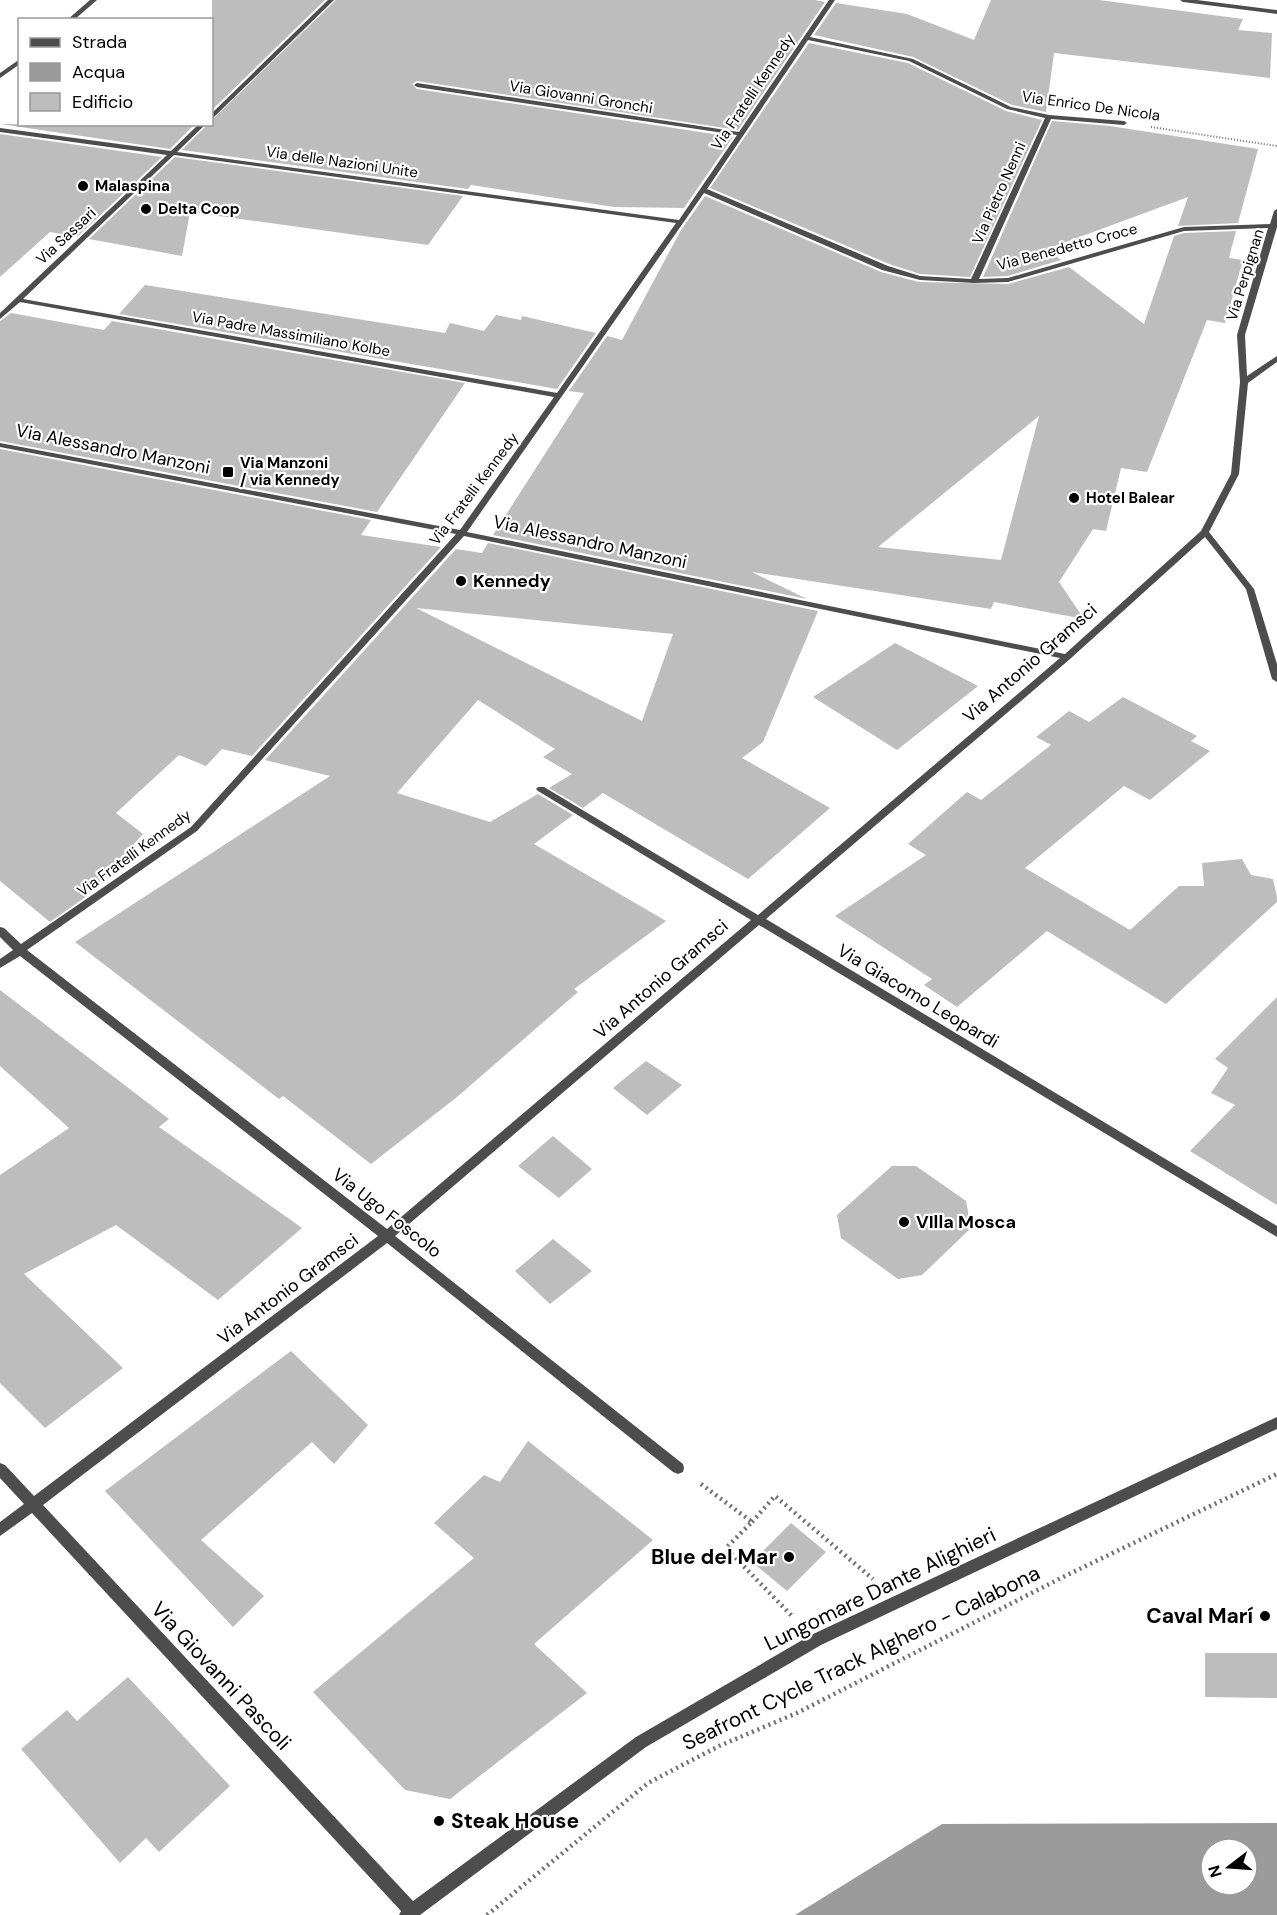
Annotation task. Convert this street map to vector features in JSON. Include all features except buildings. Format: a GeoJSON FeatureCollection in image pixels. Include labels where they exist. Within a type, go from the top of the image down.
{"type":"FeatureCollection","features":[{"type":"Feature","properties":{"kind":"street"},"geometry":{"type":"LineString","coordinates":[[72,18],[94,0]]}},
{"type":"Feature","properties":{"kind":"street"},"geometry":{"type":"LineString","coordinates":[[213,115],[331,0]]}},
{"type":"Feature","properties":{"kind":"street","name":"Via Fratelli Kennedy"},"geometry":{"type":"LineString","coordinates":[[0,964],[194,829],[462,533],[681,222],[832,0]]}},
{"type":"Feature","properties":{"kind":"street"},"geometry":{"type":"LineString","coordinates":[[1183,0],[1277,12]]}},
{"type":"Feature","properties":{"kind":"street","name":"Via Enrico De Nicola"},"geometry":{"type":"LineString","coordinates":[[806,38],[911,60],[1009,108],[1049,117],[1124,123]]}},
{"type":"Feature","properties":{"kind":"street"},"geometry":{"type":"LineString","coordinates":[[0,76],[18,62]]}},
{"type":"Feature","properties":{"kind":"street","name":"Via Giovanni Gronchi"},"geometry":{"type":"LineString","coordinates":[[417,86],[741,134]]}},
{"type":"Feature","properties":{"kind":"street","name":"Via Pietro Nenni"},"geometry":{"type":"LineString","coordinates":[[974,281],[1049,117]]}},
{"type":"Feature","properties":{"kind":"street","name":"Via Sassari"},"geometry":{"type":"LineString","coordinates":[[0,317],[200,126]]}},
{"type":"Feature","properties":{"kind":"street","name":"Via delle Nazioni Unite"},"geometry":{"type":"LineString","coordinates":[[0,130],[681,222]]}},
{"type":"Feature","properties":{"kind":"street","name":"Via Benedetto Croce"},"geometry":{"type":"LineString","coordinates":[[703,190],[885,268],[920,278],[1008,280],[1184,229],[1274,226]]}},
{"type":"Feature","properties":{"kind":"street","name":"Via Perpignan"},"geometry":{"type":"LineString","coordinates":[[1244,382],[1241,335],[1277,211]]}},
{"type":"Feature","properties":{"kind":"street","name":"Via Padre Massimiliano Kolbe"},"geometry":{"type":"LineString","coordinates":[[18,300],[559,396]]}},
{"type":"Feature","properties":{"kind":"street"},"geometry":{"type":"LineString","coordinates":[[1244,382],[1277,358]]}},
{"type":"Feature","properties":{"kind":"street","name":"Via Antonio Gramsci"},"geometry":{"type":"LineString","coordinates":[[0,1530],[387,1236],[1067,657],[1205,532],[1235,474],[1244,382]]}},
{"type":"Feature","properties":{"kind":"street","name":"Via Alessandro Manzoni"},"geometry":{"type":"LineString","coordinates":[[0,445],[462,533],[1067,657]]}},
{"type":"Feature","properties":{"kind":"street"},"geometry":{"type":"LineString","coordinates":[[1205,532],[1250,589],[1277,679]]}},
{"type":"Feature","properties":{"kind":"street","name":"Via Giacomo Leopardi"},"geometry":{"type":"LineString","coordinates":[[541,789],[1277,1232]]}},
{"type":"Feature","properties":{"kind":"street","name":"Via Ugo Foscolo"},"geometry":{"type":"LineString","coordinates":[[0,932],[21,951],[387,1236],[678,1468]]}},
{"type":"Feature","properties":{"kind":"street","name":"Lungomare Dante Alighieri"},"geometry":{"type":"LineString","coordinates":[[410,1913],[641,1742],[816,1640],[1277,1423]]}},
{"type":"Feature","properties":{"kind":"street","name":"Via Giovanni Pascoli"},"geometry":{"type":"LineString","coordinates":[[0,1469],[410,1913]]}},
{"type":"Feature","properties":{"kind":"path","name":"Via Enrico De Nicola"},"geometry":{"type":"LineString","coordinates":[[1124,123],[1277,146]]}},
{"type":"Feature","properties":{"kind":"path"},"geometry":{"type":"LineString","coordinates":[[678,1468],[752,1522]]}},
{"type":"Feature","properties":{"kind":"path","name":"Seafront Cycle Track Alghero - Calabona"},"geometry":{"type":"LineString","coordinates":[[487,1915],[648,1783],[719,1746],[797,1713],[1065,1576],[1277,1474]]}},
{"type":"Feature","properties":{"kind":"path"},"geometry":{"type":"LineString","coordinates":[[816,1640],[726,1548],[775,1496],[899,1601]]}},
{"type":"Feature","properties":{"kind":"water"},"geometry":{"type":"Polygon","coordinates":[[[1277,1823],[1277,1915],[795,1915],[942,1824],[1277,1823]]]}},
{"type":"Feature","properties":{"kind":"place","name":"Malaspina"},"geometry":{"type":"Point","coordinates":[83,186]}},
{"type":"Feature","properties":{"kind":"place","name":"Delta Coop"},"geometry":{"type":"Point","coordinates":[146,209]}},
{"type":"Feature","properties":{"kind":"place","name":"Via Manzoni / via Kennedy"},"geometry":{"type":"Point","coordinates":[228,472]}},
{"type":"Feature","properties":{"kind":"place","name":"Hotel Balear"},"geometry":{"type":"Point","coordinates":[1074,498]}},
{"type":"Feature","properties":{"kind":"place","name":"Kennedy"},"geometry":{"type":"Point","coordinates":[461,581]}},
{"type":"Feature","properties":{"kind":"place","name":"VIlla Mosca"},"geometry":{"type":"Point","coordinates":[904,1222]}},
{"type":"Feature","properties":{"kind":"place","name":"Blue del Mar"},"geometry":{"type":"Point","coordinates":[789,1557]}},
{"type":"Feature","properties":{"kind":"place","name":"Caval Marí"},"geometry":{"type":"Point","coordinates":[1265,1616]}},
{"type":"Feature","properties":{"kind":"place","name":"Steak House"},"geometry":{"type":"Point","coordinates":[439,1821]}}]}
